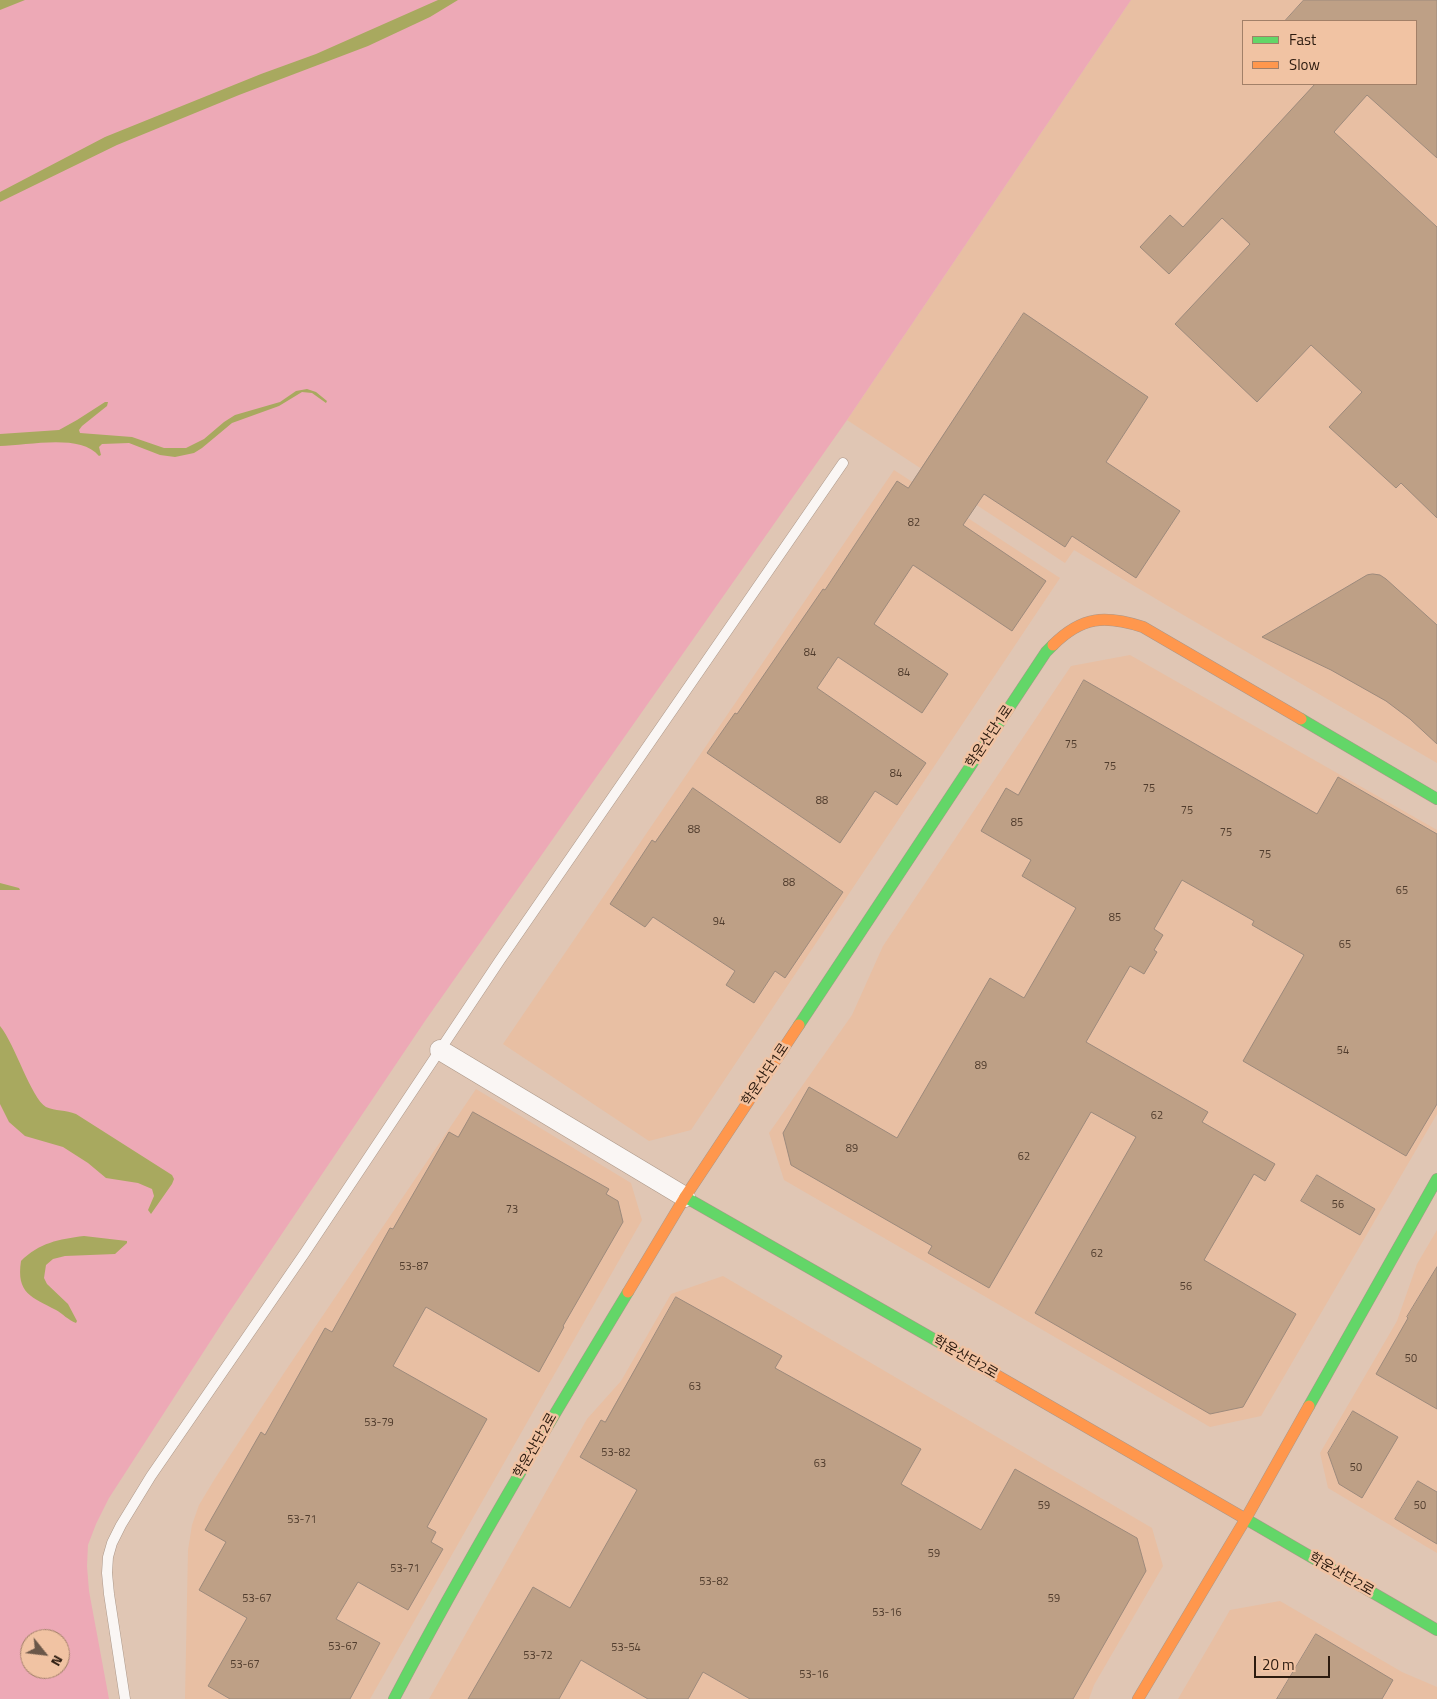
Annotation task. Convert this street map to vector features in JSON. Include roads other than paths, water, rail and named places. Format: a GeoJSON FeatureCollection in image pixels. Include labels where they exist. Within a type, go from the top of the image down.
{"type":"FeatureCollection","features":[{"type":"Feature","properties":{"kind":"street","name":"학운산단1로"},"geometry":{"type":"LineString","coordinates":[[685,1197],[1046,652],[1063,634],[1080,624],[1104,618],[1123,620],[1142,627],[1437,799]]}},
{"type":"Feature","properties":{"kind":"street","name":"학운산단2로"},"geometry":{"type":"LineString","coordinates":[[440,1050],[685,1197],[867,1300],[1244,1520],[1437,1630]]}},
{"type":"Feature","properties":{"kind":"street"},"geometry":{"type":"LineString","coordinates":[[1138,1699],[1244,1520],[1437,1179]]}},
{"type":"Feature","properties":{"kind":"street","name":"학운산단2로"},"geometry":{"type":"LineString","coordinates":[[394,1699],[427,1636],[547,1427],[685,1197]]}},
{"type":"Feature","properties":{"kind":"lane"},"geometry":{"type":"LineString","coordinates":[[125,1699],[107,1573],[108,1557],[112,1543],[121,1525],[151,1476],[298,1262],[500,960],[843,463]]}}]}
